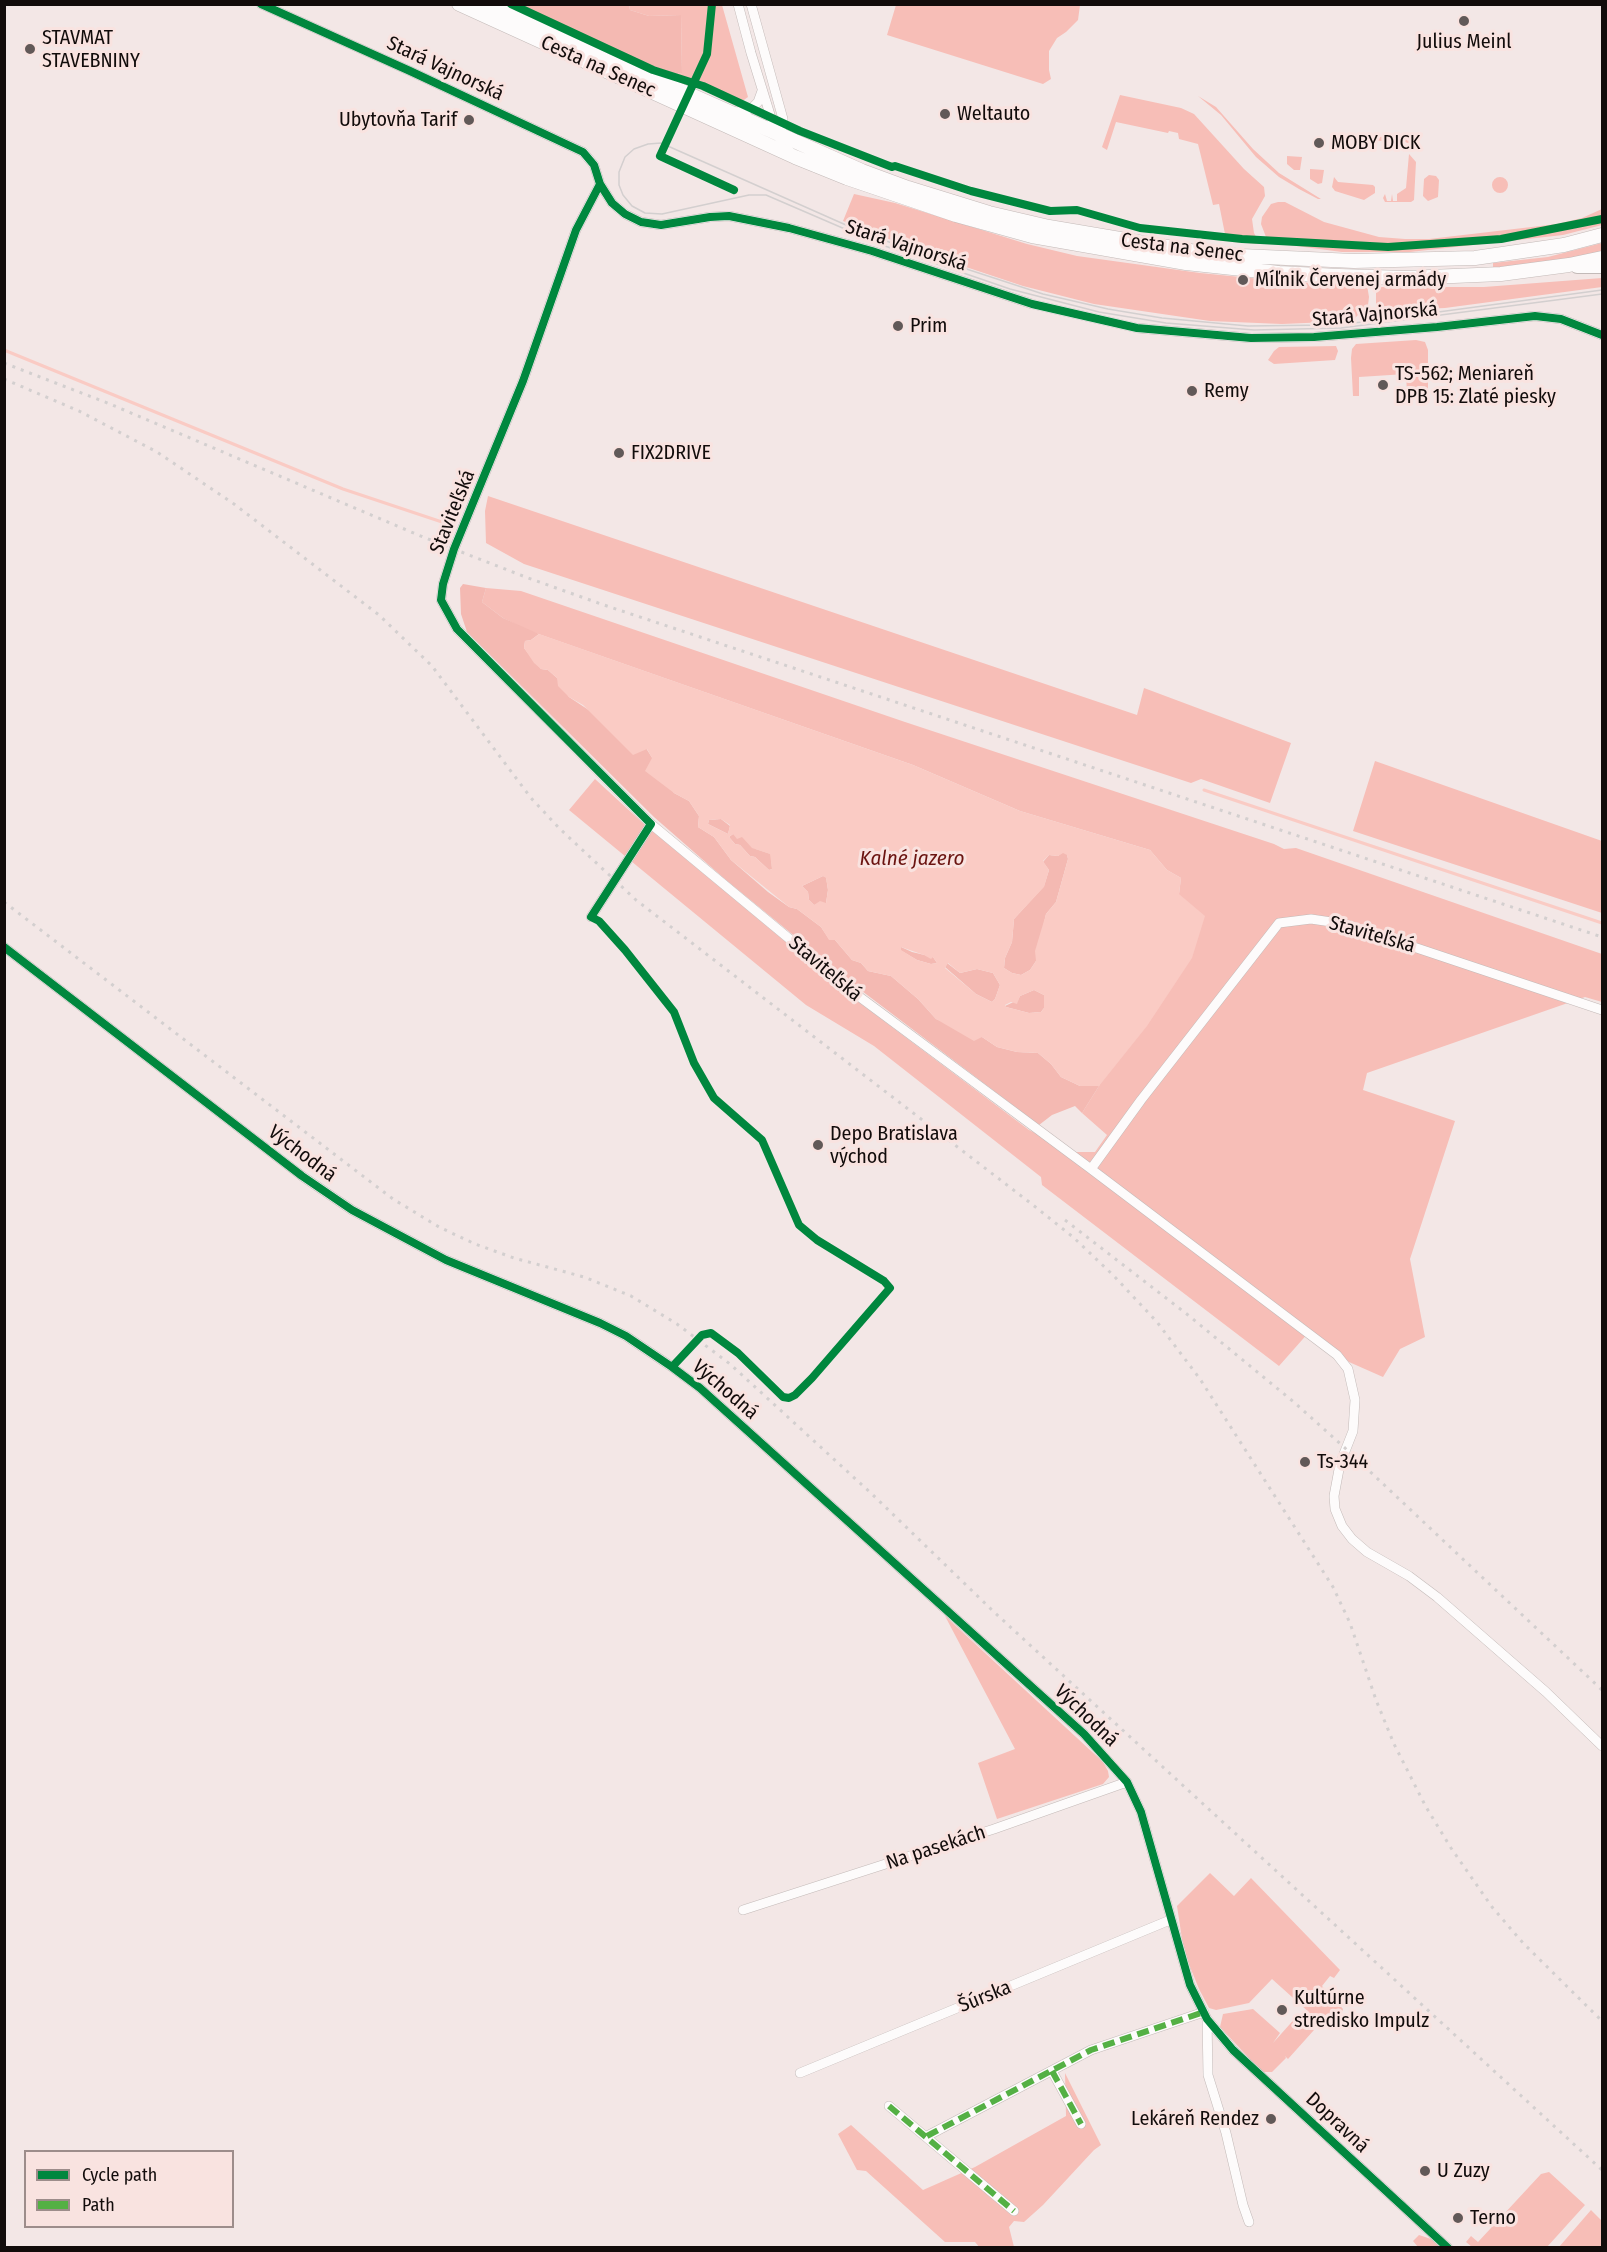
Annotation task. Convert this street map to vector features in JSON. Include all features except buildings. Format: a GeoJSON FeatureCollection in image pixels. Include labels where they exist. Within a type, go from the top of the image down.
{"type":"FeatureCollection","features":[{"type":"Feature","properties":{"kind":"main road","name":"Cesta na Senec"},"geometry":{"type":"LineString","coordinates":[[459,4],[795,157],[868,186],[1006,230],[1169,261],[1299,274],[1389,278],[1466,276],[1546,269],[1602,258]]}},
{"type":"Feature","properties":{"kind":"main road","name":"Cesta na Senec"},"geometry":{"type":"LineString","coordinates":[[486,4],[776,134],[899,185],[997,215],[1086,234],[1191,251],[1250,257],[1354,261],[1458,260],[1523,252],[1602,235]]}},
{"type":"Feature","properties":{"kind":"main road"},"geometry":{"type":"LineString","coordinates":[[1546,269],[1602,267]]}},
{"type":"Feature","properties":{"kind":"street","name":"Stará Vajnorská"},"geometry":{"type":"LineString","coordinates":[[261,4],[584,152],[594,165],[600,184],[612,203],[619,210],[641,222],[661,225],[729,216],[789,228],[872,251],[1032,304],[1137,328],[1251,338],[1314,337],[1535,316],[1561,319],[1602,335]]}},
{"type":"Feature","properties":{"kind":"street"},"geometry":{"type":"LineString","coordinates":[[738,4],[776,134],[795,157]]}},
{"type":"Feature","properties":{"kind":"street"},"geometry":{"type":"LineString","coordinates":[[751,4],[783,119],[783,126],[776,134]]}},
{"type":"Feature","properties":{"kind":"street"},"geometry":{"type":"LineString","coordinates":[[727,112],[743,112],[751,109],[758,102],[762,91]]}},
{"type":"Feature","properties":{"kind":"street","name":"Cesta na Senec"},"geometry":{"type":"LineString","coordinates":[[737,131],[776,134]]}},
{"type":"Feature","properties":{"kind":"street","name":"Staviteľská"},"geometry":{"type":"LineString","coordinates":[[600,184],[576,230],[523,381],[454,549],[443,584],[441,600],[457,629],[651,824],[857,995],[1091,1169],[1148,1091],[1279,923],[1311,919],[1345,924],[1602,1010]]}},
{"type":"Feature","properties":{"kind":"street"},"geometry":{"type":"LineString","coordinates":[[591,917],[651,824]]}},
{"type":"Feature","properties":{"kind":"street","name":"Východná"},"geometry":{"type":"LineString","coordinates":[[4,947],[302,1176],[352,1210],[446,1260],[600,1323],[626,1336],[672,1367],[700,1388],[1084,1734],[1126,1782],[1144,1822],[1190,1985],[1206,2015],[1208,2075],[1227,2133],[1243,2205],[1250,2222]]}},
{"type":"Feature","properties":{"kind":"street"},"geometry":{"type":"LineString","coordinates":[[1091,1169],[1336,1355],[1348,1369],[1356,1400],[1353,1431],[1340,1464],[1334,1496],[1335,1509],[1342,1526],[1352,1539],[1367,1552],[1409,1576],[1437,1597],[1546,1692],[1602,1746]]}},
{"type":"Feature","properties":{"kind":"street","name":"Na pasekách"},"geometry":{"type":"LineString","coordinates":[[743,1910],[994,1829],[1126,1782]]}},
{"type":"Feature","properties":{"kind":"street","name":"Šúrska"},"geometry":{"type":"LineString","coordinates":[[800,2073],[1170,1920]]}},
{"type":"Feature","properties":{"kind":"street"},"geometry":{"type":"LineString","coordinates":[[927,2136],[1091,2050],[1206,2015]]}},
{"type":"Feature","properties":{"kind":"street","name":"Dopravná"},"geometry":{"type":"LineString","coordinates":[[1206,2015],[1233,2050],[1448,2247]]}},
{"type":"Feature","properties":{"kind":"street"},"geometry":{"type":"LineString","coordinates":[[1052,2071],[1081,2124]]}},
{"type":"Feature","properties":{"kind":"street"},"geometry":{"type":"LineString","coordinates":[[889,2106],[1014,2211]]}},
{"type":"Feature","properties":{"kind":"shaded area"},"geometry":{"type":"Polygon","coordinates":[[[896,4],[1080,5],[1078,20],[1057,38],[1049,51],[1051,79],[1043,84],[887,35],[896,4]]]}},
{"type":"Feature","properties":{"kind":"shaded area"},"geometry":{"type":"Polygon","coordinates":[[[504,5],[629,5],[630,10],[649,16],[681,15],[682,73],[677,74],[651,66],[504,5]]]}},
{"type":"Feature","properties":{"kind":"shaded area"},"geometry":{"type":"Polygon","coordinates":[[[629,5],[722,5],[748,97],[741,102],[677,74],[682,73],[681,15],[649,16],[630,10],[629,5]]]}},
{"type":"Feature","properties":{"kind":"shaded area"},"geometry":{"type":"Polygon","coordinates":[[[1120,95],[1181,108],[1194,114],[1244,169],[1264,187],[1265,196],[1252,219],[1254,233],[1260,244],[1234,242],[1225,234],[1219,204],[1213,205],[1198,144],[1179,139],[1178,133],[1116,122],[1107,150],[1102,147],[1120,95]]]}},
{"type":"Feature","properties":{"kind":"shaded area"},"geometry":{"type":"Polygon","coordinates":[[[1198,96],[1216,107],[1253,149],[1279,173],[1321,199],[1279,177],[1256,157],[1221,115],[1198,96]]]}},
{"type":"Feature","properties":{"kind":"shaded area"},"geometry":{"type":"Polygon","coordinates":[[[1338,135],[1410,138],[1417,145],[1405,142],[1341,139],[1335,150],[1334,139],[1338,135]]]}},
{"type":"Feature","properties":{"kind":"shaded area"},"geometry":{"type":"Polygon","coordinates":[[[1409,154],[1416,162],[1414,200],[1385,202],[1383,198],[1385,194],[1387,201],[1391,201],[1392,194],[1393,201],[1397,201],[1397,194],[1406,188],[1409,154]]]}},
{"type":"Feature","properties":{"kind":"shaded area"},"geometry":{"type":"Polygon","coordinates":[[[1287,156],[1302,157],[1300,170],[1294,170],[1287,164],[1287,156]]]}},
{"type":"Feature","properties":{"kind":"shaded area"},"geometry":{"type":"Polygon","coordinates":[[[1310,169],[1324,170],[1322,183],[1318,184],[1310,179],[1310,169]]]}},
{"type":"Feature","properties":{"kind":"shaded area"},"geometry":{"type":"Polygon","coordinates":[[[1429,175],[1436,176],[1439,180],[1438,197],[1428,201],[1423,196],[1424,179],[1429,175]]]}},
{"type":"Feature","properties":{"kind":"shaded area"},"geometry":{"type":"Polygon","coordinates":[[[1334,177],[1338,182],[1373,185],[1375,193],[1364,200],[1335,191],[1332,187],[1334,177]]]}},
{"type":"Feature","properties":{"kind":"shaded area"},"geometry":{"type":"Polygon","coordinates":[[[1500,177],[1508,185],[1500,193],[1492,185],[1500,177]]]}},
{"type":"Feature","properties":{"kind":"shaded area"},"geometry":{"type":"Polygon","coordinates":[[[854,194],[895,203],[1027,244],[1077,256],[1200,273],[1291,282],[1367,285],[1368,305],[1352,321],[1282,324],[1210,321],[1094,304],[1023,286],[927,254],[843,221],[854,194]]]}},
{"type":"Feature","properties":{"kind":"shaded area"},"geometry":{"type":"Polygon","coordinates":[[[1285,202],[1324,222],[1379,237],[1405,239],[1429,239],[1557,224],[1582,218],[1602,209],[1602,225],[1563,235],[1410,252],[1342,252],[1274,243],[1266,237],[1261,224],[1262,217],[1271,204],[1285,202]]]}},
{"type":"Feature","properties":{"kind":"shaded area"},"geometry":{"type":"Polygon","coordinates":[[[1602,243],[1602,252],[1566,262],[1493,270],[1493,263],[1548,257],[1602,243]]]}},
{"type":"Feature","properties":{"kind":"shaded area"},"geometry":{"type":"Polygon","coordinates":[[[1602,278],[1602,287],[1445,308],[1378,311],[1376,306],[1376,287],[1484,287],[1602,278]]]}},
{"type":"Feature","properties":{"kind":"shaded area"},"geometry":{"type":"Polygon","coordinates":[[[1416,340],[1425,342],[1428,350],[1428,391],[1407,393],[1406,374],[1359,377],[1359,396],[1353,396],[1351,358],[1352,349],[1356,344],[1416,340]]]}},
{"type":"Feature","properties":{"kind":"shaded area"},"geometry":{"type":"Polygon","coordinates":[[[1336,346],[1338,351],[1335,360],[1274,364],[1268,360],[1279,347],[1336,346]]]}},
{"type":"Feature","properties":{"kind":"shaded area"},"geometry":{"type":"Polygon","coordinates":[[[488,496],[1137,715],[1144,688],[1291,743],[1270,803],[1201,779],[1191,783],[524,564],[486,543],[485,511],[488,496]]]}},
{"type":"Feature","properties":{"kind":"shaded area"},"geometry":{"type":"Polygon","coordinates":[[[463,584],[486,588],[482,602],[503,618],[539,634],[525,641],[524,648],[541,669],[548,670],[557,678],[569,697],[646,748],[674,793],[689,801],[699,816],[698,827],[714,837],[731,860],[768,892],[821,927],[829,939],[835,940],[852,960],[861,963],[868,971],[891,976],[918,999],[936,1019],[982,1037],[997,1047],[1017,1052],[1038,1053],[1061,1077],[1080,1086],[1099,1086],[1082,1113],[1075,1106],[1052,1115],[1039,1125],[858,988],[726,880],[654,817],[467,632],[461,614],[460,588],[463,584]]]}},
{"type":"Feature","properties":{"kind":"shaded area"},"geometry":{"type":"Polygon","coordinates":[[[486,588],[521,591],[1284,849],[1296,848],[1602,954],[1602,1002],[1585,997],[1367,1073],[1363,1090],[1455,1121],[1410,1259],[1425,1337],[1400,1349],[1383,1377],[1349,1362],[1310,1331],[1279,1366],[1042,1185],[1041,1177],[874,1046],[806,1005],[569,810],[595,779],[645,825],[852,997],[1029,1130],[1074,1152],[1095,1152],[1107,1135],[1082,1113],[1099,1086],[1179,894],[1181,878],[1167,870],[1150,850],[1020,811],[913,765],[527,630],[503,618],[482,602],[486,588]]]}},
{"type":"Feature","properties":{"kind":"shaded area"},"geometry":{"type":"Polygon","coordinates":[[[1375,761],[1602,841],[1602,913],[1353,831],[1375,761]]]}},
{"type":"Feature","properties":{"kind":"shaded area"},"geometry":{"type":"Polygon","coordinates":[[[721,819],[730,826],[728,834],[708,824],[709,820],[721,819]]]}},
{"type":"Feature","properties":{"kind":"shaded area"},"geometry":{"type":"Polygon","coordinates":[[[733,834],[742,836],[756,849],[771,854],[772,869],[769,870],[755,857],[750,856],[740,845],[735,844],[729,837],[733,834]]]}},
{"type":"Feature","properties":{"kind":"shaded area"},"geometry":{"type":"Polygon","coordinates":[[[1063,852],[1067,854],[1068,859],[1056,902],[1046,914],[1036,961],[1030,970],[1021,975],[1012,973],[1004,968],[1005,958],[1012,942],[1014,919],[1044,886],[1049,870],[1043,862],[1049,855],[1058,856],[1063,852]]]}},
{"type":"Feature","properties":{"kind":"shaded area"},"geometry":{"type":"Polygon","coordinates":[[[823,876],[826,877],[828,890],[826,903],[814,905],[809,900],[808,892],[802,886],[823,876]]]}},
{"type":"Feature","properties":{"kind":"shaded area"},"geometry":{"type":"Polygon","coordinates":[[[901,947],[933,957],[937,963],[931,964],[917,960],[900,950],[901,947]]]}},
{"type":"Feature","properties":{"kind":"shaded area"},"geometry":{"type":"Polygon","coordinates":[[[947,963],[960,973],[977,969],[993,973],[1000,985],[995,999],[992,1002],[976,994],[945,967],[947,963]]]}},
{"type":"Feature","properties":{"kind":"shaded area"},"geometry":{"type":"Polygon","coordinates":[[[1034,990],[1044,995],[1044,1008],[1041,1012],[1029,1013],[1005,1006],[1018,1000],[1020,996],[1034,990]]]}},
{"type":"Feature","properties":{"kind":"shaded area"},"geometry":{"type":"Polygon","coordinates":[[[945,1616],[1103,1762],[1109,1777],[1103,1784],[997,1819],[978,1763],[1015,1749],[945,1616]]]}},
{"type":"Feature","properties":{"kind":"shaded area"},"geometry":{"type":"Polygon","coordinates":[[[1210,1873],[1234,1896],[1251,1878],[1340,1970],[1334,1978],[1330,1976],[1322,1986],[1343,2009],[1342,2012],[1327,2016],[1321,2023],[1272,1979],[1249,2003],[1216,2010],[1209,2008],[1184,1952],[1177,1906],[1210,1873]]]}},
{"type":"Feature","properties":{"kind":"shaded area"},"geometry":{"type":"Polygon","coordinates":[[[1253,2009],[1280,2033],[1273,2043],[1298,2015],[1314,2030],[1288,2059],[1285,2056],[1286,2058],[1272,2072],[1262,2072],[1220,2027],[1223,2014],[1253,2009]]]}},
{"type":"Feature","properties":{"kind":"shaded area"},"geometry":{"type":"Polygon","coordinates":[[[1065,2073],[1101,2145],[1024,2222],[1014,2221],[1009,2227],[1014,2247],[980,2248],[975,2242],[945,2242],[866,2171],[857,2170],[838,2134],[851,2125],[923,2190],[975,2167],[1066,2116],[1065,2073]]]}},
{"type":"Feature","properties":{"kind":"shaded area"},"geometry":{"type":"Polygon","coordinates":[[[1549,2172],[1585,2205],[1547,2247],[1472,2247],[1466,2242],[1471,2236],[1478,2242],[1541,2174],[1549,2172]]]}},
{"type":"Feature","properties":{"kind":"shaded area"},"geometry":{"type":"Polygon","coordinates":[[[1591,2210],[1602,2221],[1602,2247],[1559,2247],[1591,2210]]]}},
{"type":"Feature","properties":{"kind":"shaded area"},"geometry":{"type":"Polygon","coordinates":[[[1419,2235],[1431,2239],[1440,2247],[1418,2247],[1413,2241],[1419,2235]]]}},
{"type":"Feature","properties":{"kind":"water","name":"Kalné jazero"},"geometry":{"type":"Polygon","coordinates":[[[539,634],[913,765],[1020,811],[1150,850],[1167,870],[1181,878],[1179,894],[1205,916],[1192,958],[1147,1026],[1099,1086],[1080,1086],[1061,1077],[1038,1053],[1017,1052],[997,1047],[982,1037],[974,1041],[936,1019],[918,999],[891,976],[868,971],[861,963],[852,960],[835,940],[829,940],[821,927],[797,909],[789,907],[731,860],[714,837],[698,827],[699,816],[689,801],[674,793],[645,771],[652,758],[647,749],[633,755],[583,705],[569,697],[558,686],[557,678],[534,663],[524,648],[525,641],[539,634]],[[721,819],[709,820],[708,824],[728,834],[730,825],[721,819]],[[733,834],[729,837],[735,844],[740,845],[750,856],[755,857],[769,870],[772,869],[770,854],[752,848],[742,837],[737,839],[733,834]],[[1063,853],[1058,856],[1049,855],[1043,861],[1049,870],[1044,887],[1014,919],[1012,942],[1005,958],[1004,968],[1012,973],[1021,975],[1030,970],[1036,961],[1035,951],[1046,914],[1056,902],[1068,859],[1063,853]],[[823,876],[802,886],[808,892],[809,900],[814,905],[820,901],[826,903],[828,890],[826,878],[823,876]],[[901,947],[901,950],[917,960],[931,964],[937,963],[933,957],[931,959],[901,947]],[[948,963],[945,968],[976,994],[992,1002],[995,999],[1000,985],[993,973],[977,969],[960,973],[948,963]],[[1034,990],[1020,996],[1017,1004],[1011,1002],[1005,1005],[1029,1013],[1041,1012],[1044,1008],[1044,995],[1034,990]]]}},
{"type":"Feature","properties":{"kind":"waterway"},"geometry":{"type":"LineString","coordinates":[[4,350],[343,489],[454,526]]}},
{"type":"Feature","properties":{"kind":"waterway"},"geometry":{"type":"LineString","coordinates":[[1204,790],[1602,923]]}},
{"type":"Feature","properties":{"kind":"tram line"},"geometry":{"type":"LineString","coordinates":[[1602,290],[1327,325],[1248,326],[1162,318],[1108,309],[1043,294],[945,262],[864,233],[661,143],[648,144],[634,149],[625,157],[619,172],[619,185],[623,195],[632,206],[645,213],[662,214],[749,195],[766,195],[882,245],[1010,289],[1099,312],[1166,323],[1254,330],[1341,328],[1602,294]]}},
{"type":"Feature","properties":{"kind":"railway"},"geometry":{"type":"LineString","coordinates":[[4,363],[110,404],[423,537],[528,578],[1602,937]]}},
{"type":"Feature","properties":{"kind":"railway"},"geometry":{"type":"LineString","coordinates":[[4,379],[79,411],[157,452],[234,504],[379,615],[432,666],[531,798],[560,829],[636,900],[1033,1205],[1073,1237],[1113,1275],[1157,1322],[1200,1379],[1333,1587],[1350,1623],[1376,1700],[1394,1744],[1426,1807],[1451,1848],[1492,1907],[1523,1943],[1602,2021]]}},
{"type":"Feature","properties":{"kind":"railway"},"geometry":{"type":"LineString","coordinates":[[4,902],[393,1199],[439,1227],[475,1244],[514,1258],[584,1277],[631,1296],[677,1324],[730,1364],[873,1495],[994,1612],[1602,2170]]}},
{"type":"Feature","properties":{"kind":"railway"},"geometry":{"type":"LineString","coordinates":[[1065,1220],[1188,1315],[1295,1403],[1602,1690]]}},
{"type":"Feature","properties":{"kind":"marked path"},"geometry":{"type":"LineString","coordinates":[[927,2136],[1091,2050],[1204,2012]]}},
{"type":"Feature","properties":{"kind":"marked path"},"geometry":{"type":"LineString","coordinates":[[1052,2071],[1081,2124]]}},
{"type":"Feature","properties":{"kind":"marked path"},"geometry":{"type":"LineString","coordinates":[[889,2106],[1014,2211]]}},
{"type":"Feature","properties":{"kind":"cycle path"},"geometry":{"type":"LineString","coordinates":[[261,4],[583,152],[594,165],[600,184],[612,203],[625,214],[641,222],[661,225],[729,216],[789,228],[872,251],[1032,304],[1137,328],[1251,338],[1314,337],[1535,316],[1561,319],[1602,335]]}},
{"type":"Feature","properties":{"kind":"cycle path"},"geometry":{"type":"LineString","coordinates":[[511,4],[653,70],[703,86],[800,131],[892,167],[895,166],[971,191],[1050,211],[1077,210],[1140,228],[1242,239],[1388,247],[1501,239],[1602,219]]}},
{"type":"Feature","properties":{"kind":"cycle path"},"geometry":{"type":"LineString","coordinates":[[712,4],[707,54],[660,156],[734,190]]}},
{"type":"Feature","properties":{"kind":"cycle path"},"geometry":{"type":"LineString","coordinates":[[600,184],[576,230],[523,381],[454,549],[443,584],[441,600],[457,629],[651,824],[591,917],[599,921],[625,950],[674,1012],[694,1063],[714,1098],[762,1140],[799,1225],[817,1240],[884,1281],[890,1288],[812,1378],[789,1398],[783,1397],[738,1353],[711,1333],[702,1335],[672,1367]]}},
{"type":"Feature","properties":{"kind":"cycle path"},"geometry":{"type":"LineString","coordinates":[[4,947],[302,1176],[352,1210],[446,1260],[600,1323],[626,1336],[700,1388],[1084,1734],[1127,1782],[1141,1812],[1190,1985],[1207,2019],[1233,2050],[1448,2248]]}},
{"type":"Feature","properties":{"kind":"place","name":"Julius Meinl"},"geometry":{"type":"Point","coordinates":[1464,21]}},
{"type":"Feature","properties":{"kind":"place","name":"STAVMAT STAVEBNINY"},"geometry":{"type":"Point","coordinates":[30,49]}},
{"type":"Feature","properties":{"kind":"place","name":"Weltauto"},"geometry":{"type":"Point","coordinates":[945,114]}},
{"type":"Feature","properties":{"kind":"place","name":"Ubytovňa Tarif"},"geometry":{"type":"Point","coordinates":[469,120]}},
{"type":"Feature","properties":{"kind":"place","name":"MOBY DICK"},"geometry":{"type":"Point","coordinates":[1319,143]}},
{"type":"Feature","properties":{"kind":"place","name":"Míľnik Červenej armády"},"geometry":{"type":"Point","coordinates":[1243,280]}},
{"type":"Feature","properties":{"kind":"place","name":"Prim"},"geometry":{"type":"Point","coordinates":[898,326]}},
{"type":"Feature","properties":{"kind":"place","name":"TS-562; Meniareň DPB 15: Zlaté piesky"},"geometry":{"type":"Point","coordinates":[1383,385]}},
{"type":"Feature","properties":{"kind":"place","name":"Remy"},"geometry":{"type":"Point","coordinates":[1192,391]}},
{"type":"Feature","properties":{"kind":"place","name":"FIX2DRIVE"},"geometry":{"type":"Point","coordinates":[619,453]}},
{"type":"Feature","properties":{"kind":"place","name":"Depo Bratislava východ"},"geometry":{"type":"Point","coordinates":[818,1145]}},
{"type":"Feature","properties":{"kind":"place","name":"Ts-344"},"geometry":{"type":"Point","coordinates":[1305,1462]}},
{"type":"Feature","properties":{"kind":"place","name":"Kultúrne stredisko Impulz"},"geometry":{"type":"Point","coordinates":[1282,2010]}},
{"type":"Feature","properties":{"kind":"place","name":"Lekáreň Rendez"},"geometry":{"type":"Point","coordinates":[1271,2119]}},
{"type":"Feature","properties":{"kind":"place","name":"U Zuzy"},"geometry":{"type":"Point","coordinates":[1425,2171]}},
{"type":"Feature","properties":{"kind":"place","name":"Terno"},"geometry":{"type":"Point","coordinates":[1458,2218]}}]}
